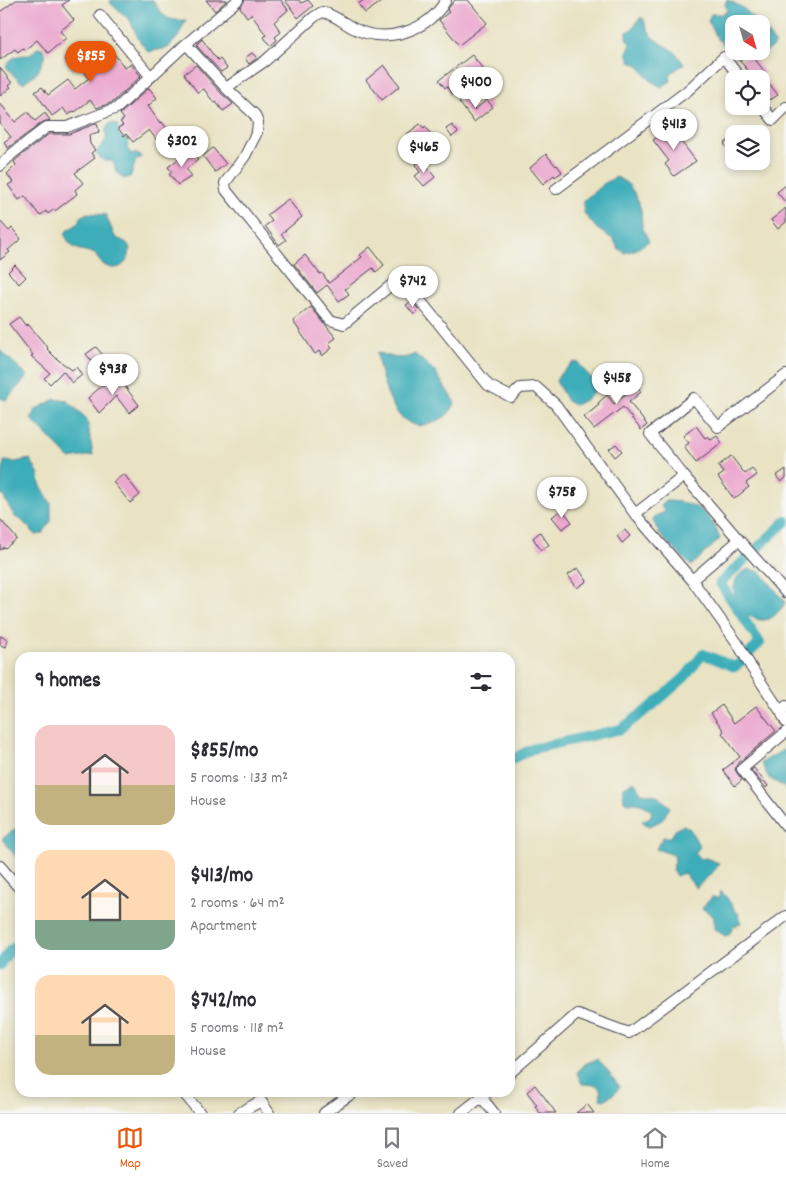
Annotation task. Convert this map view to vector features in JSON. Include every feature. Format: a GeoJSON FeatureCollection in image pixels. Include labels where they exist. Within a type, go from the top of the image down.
{"type":"FeatureCollection","features":[{"type":"Feature","properties":{"kind":"street"},"geometry":{"type":"LineString","coordinates":[[0,166],[13,153],[47,127],[67,127],[117,108],[186,44],[238,0]]}},
{"type":"Feature","properties":{"kind":"street"},"geometry":{"type":"LineString","coordinates":[[226,88],[265,61],[322,12],[333,15],[354,28],[375,36],[394,35],[411,30],[435,15],[446,0]]}},
{"type":"Feature","properties":{"kind":"street"},"geometry":{"type":"LineString","coordinates":[[100,15],[151,77]]}},
{"type":"Feature","properties":{"kind":"street"},"geometry":{"type":"LineString","coordinates":[[186,44],[226,88],[255,115],[258,123],[257,132],[245,156],[225,183],[226,190],[330,320],[344,324],[396,281],[408,284],[488,385],[511,397],[520,388],[536,387],[556,405],[635,514],[692,580],[783,709],[786,722]]}},
{"type":"Feature","properties":{"kind":"street"},"geometry":{"type":"LineString","coordinates":[[556,189],[687,91],[724,57],[734,70]]}},
{"type":"Feature","properties":{"kind":"street"},"geometry":{"type":"LineString","coordinates":[[769,115],[773,120],[786,107]]}},
{"type":"Feature","properties":{"kind":"street"},"geometry":{"type":"LineString","coordinates":[[786,375],[718,427],[694,398],[650,434],[786,593]]}},
{"type":"Feature","properties":{"kind":"street"},"geometry":{"type":"LineString","coordinates":[[635,514],[684,476]]}},
{"type":"Feature","properties":{"kind":"street"},"geometry":{"type":"LineString","coordinates":[[692,580],[739,540]]}},
{"type":"Feature","properties":{"kind":"street"},"geometry":{"type":"LineString","coordinates":[[786,732],[742,769],[786,826]]}},
{"type":"Feature","properties":{"kind":"street"},"geometry":{"type":"LineString","coordinates":[[0,866],[15,883]]}},
{"type":"Feature","properties":{"kind":"street"},"geometry":{"type":"LineString","coordinates":[[515,1069],[577,1014],[629,1033],[786,916]]}},
{"type":"Feature","properties":{"kind":"street"},"geometry":{"type":"LineString","coordinates":[[187,1097],[200,1113]]}},
{"type":"Feature","properties":{"kind":"street"},"geometry":{"type":"LineString","coordinates":[[324,1113],[347,1097]]}},
{"type":"Feature","properties":{"kind":"street"},"geometry":{"type":"LineString","coordinates":[[461,1113],[482,1097]]}},
{"type":"Feature","properties":{"kind":"street"},"geometry":{"type":"LineString","coordinates":[[486,1097],[494,1113]]}},
{"type":"Feature","properties":{"kind":"street"},"geometry":{"type":"LineString","coordinates":[[239,1113],[261,1101],[268,1113]]}},
{"type":"Feature","properties":{"kind":"water"},"geometry":{"type":"Polygon","coordinates":[[[111,0],[153,0],[169,19],[186,20],[178,37],[168,48],[148,52],[139,40],[130,20],[110,3],[111,0]]]}},
{"type":"Feature","properties":{"kind":"water"},"geometry":{"type":"Polygon","coordinates":[[[727,0],[751,15],[725,15],[725,46],[718,39],[708,21],[711,14],[722,14],[727,11],[725,4],[727,0]]]}},
{"type":"Feature","properties":{"kind":"water"},"geometry":{"type":"Polygon","coordinates":[[[640,18],[643,18],[653,38],[675,52],[684,64],[670,74],[671,81],[661,87],[651,81],[638,65],[630,61],[627,52],[631,45],[626,38],[627,32],[632,29],[640,18]]]}},
{"type":"Feature","properties":{"kind":"water"},"geometry":{"type":"Polygon","coordinates":[[[770,37],[776,44],[770,49],[770,37]]]}},
{"type":"Feature","properties":{"kind":"water"},"geometry":{"type":"Polygon","coordinates":[[[38,47],[42,48],[46,54],[38,72],[23,83],[6,67],[13,58],[30,55],[38,47]]]}},
{"type":"Feature","properties":{"kind":"water"},"geometry":{"type":"Polygon","coordinates":[[[110,123],[117,124],[119,135],[122,139],[125,138],[129,144],[128,150],[132,154],[141,156],[141,158],[136,160],[131,176],[124,179],[116,172],[113,161],[104,161],[96,152],[106,140],[106,129],[110,123]]]}},
{"type":"Feature","properties":{"kind":"water"},"geometry":{"type":"Polygon","coordinates":[[[617,177],[628,184],[635,194],[641,209],[642,227],[649,241],[635,250],[625,253],[618,248],[613,239],[597,229],[584,213],[584,200],[606,182],[617,177]]]}},
{"type":"Feature","properties":{"kind":"water"},"geometry":{"type":"Polygon","coordinates":[[[87,213],[106,215],[115,237],[127,243],[130,248],[129,256],[122,266],[110,268],[99,261],[95,254],[77,249],[68,241],[65,235],[68,229],[76,225],[81,217],[87,213]]]}},
{"type":"Feature","properties":{"kind":"water"},"geometry":{"type":"Polygon","coordinates":[[[0,350],[28,376],[6,400],[0,398],[0,350]]]}},
{"type":"Feature","properties":{"kind":"water"},"geometry":{"type":"Polygon","coordinates":[[[377,352],[401,358],[415,354],[436,373],[455,403],[449,413],[435,422],[418,426],[403,418],[397,412],[388,396],[379,367],[377,352]]]}},
{"type":"Feature","properties":{"kind":"water"},"geometry":{"type":"Polygon","coordinates":[[[574,362],[579,363],[596,383],[592,394],[575,405],[567,401],[556,381],[560,374],[574,362]]]}},
{"type":"Feature","properties":{"kind":"water"},"geometry":{"type":"Polygon","coordinates":[[[55,399],[68,401],[87,419],[93,455],[70,459],[31,419],[36,409],[55,399]]]}},
{"type":"Feature","properties":{"kind":"water"},"geometry":{"type":"Polygon","coordinates":[[[30,459],[39,474],[40,484],[51,503],[51,521],[42,534],[36,535],[21,520],[15,517],[0,494],[4,461],[15,462],[30,459]]]}},
{"type":"Feature","properties":{"kind":"water"},"geometry":{"type":"Polygon","coordinates":[[[665,501],[685,503],[700,510],[711,521],[720,539],[691,566],[660,535],[653,520],[655,516],[665,512],[661,507],[665,501]]]}},
{"type":"Feature","properties":{"kind":"water"},"geometry":{"type":"Polygon","coordinates":[[[749,569],[761,572],[785,602],[775,615],[768,619],[760,620],[753,618],[740,606],[736,598],[735,582],[740,574],[749,569]]]}},
{"type":"Feature","properties":{"kind":"water"},"geometry":{"type":"Polygon","coordinates":[[[785,749],[786,792],[784,787],[769,778],[761,763],[785,749]]]}},
{"type":"Feature","properties":{"kind":"water"},"geometry":{"type":"Polygon","coordinates":[[[635,782],[641,793],[657,795],[670,807],[662,820],[650,826],[645,824],[642,821],[650,817],[652,812],[641,804],[624,801],[623,788],[635,782]]]}},
{"type":"Feature","properties":{"kind":"water"},"geometry":{"type":"Polygon","coordinates":[[[684,825],[690,829],[700,847],[695,853],[700,859],[706,858],[719,863],[716,869],[696,888],[684,873],[676,876],[672,869],[675,861],[674,855],[656,849],[663,837],[671,837],[676,829],[684,825]]]}},
{"type":"Feature","properties":{"kind":"water"},"geometry":{"type":"Polygon","coordinates":[[[15,829],[15,856],[2,839],[15,829]]]}},
{"type":"Feature","properties":{"kind":"water"},"geometry":{"type":"Polygon","coordinates":[[[720,891],[739,914],[738,917],[741,923],[733,927],[729,935],[725,936],[714,929],[714,917],[702,908],[713,896],[719,898],[720,891]]]}},
{"type":"Feature","properties":{"kind":"water"},"geometry":{"type":"Polygon","coordinates":[[[598,1059],[620,1087],[614,1094],[604,1100],[600,1099],[601,1091],[597,1085],[582,1084],[577,1073],[583,1065],[598,1059]]]}},
{"type":"Feature","properties":{"kind":"building"},"geometry":{"type":"Polygon","coordinates":[[[16,0],[69,0],[62,5],[74,20],[60,31],[66,38],[48,53],[37,40],[25,50],[23,48],[18,52],[15,49],[0,60],[0,12],[16,0]]]}},
{"type":"Feature","properties":{"kind":"building"},"geometry":{"type":"Polygon","coordinates":[[[206,0],[227,0],[215,11],[206,0]]]}},
{"type":"Feature","properties":{"kind":"building"},"geometry":{"type":"Polygon","coordinates":[[[245,0],[281,0],[288,10],[274,22],[281,32],[275,37],[277,40],[270,46],[264,37],[266,35],[251,14],[247,17],[240,7],[245,0]]]}},
{"type":"Feature","properties":{"kind":"building"},"geometry":{"type":"Polygon","coordinates":[[[285,0],[299,0],[301,3],[308,0],[313,6],[298,18],[285,0]]]}},
{"type":"Feature","properties":{"kind":"building"},"geometry":{"type":"Polygon","coordinates":[[[364,0],[384,0],[365,13],[358,4],[364,0]]]}},
{"type":"Feature","properties":{"kind":"building"},"geometry":{"type":"Polygon","coordinates":[[[455,0],[468,0],[487,23],[459,45],[439,20],[449,12],[447,10],[455,0]]]}},
{"type":"Feature","properties":{"kind":"building"},"geometry":{"type":"Polygon","coordinates":[[[202,39],[214,56],[218,60],[220,59],[227,68],[221,72],[196,45],[202,39]]]}},
{"type":"Feature","properties":{"kind":"building"},"geometry":{"type":"Polygon","coordinates":[[[79,45],[92,61],[109,47],[125,68],[131,64],[141,76],[113,102],[97,108],[90,100],[68,115],[63,108],[52,116],[35,92],[42,87],[48,95],[68,80],[75,89],[89,78],[79,65],[73,70],[64,58],[79,45]]]}},
{"type":"Feature","properties":{"kind":"building"},"geometry":{"type":"Polygon","coordinates":[[[252,53],[257,58],[249,64],[245,58],[252,53]]]}},
{"type":"Feature","properties":{"kind":"building"},"geometry":{"type":"Polygon","coordinates":[[[472,55],[483,69],[453,95],[439,80],[472,55]]]}},
{"type":"Feature","properties":{"kind":"building"},"geometry":{"type":"Polygon","coordinates":[[[756,60],[763,70],[748,70],[740,61],[756,60]]]}},
{"type":"Feature","properties":{"kind":"building"},"geometry":{"type":"Polygon","coordinates":[[[196,65],[233,104],[223,111],[216,102],[214,103],[204,89],[198,93],[184,74],[196,65]]]}},
{"type":"Feature","properties":{"kind":"building"},"geometry":{"type":"Polygon","coordinates":[[[384,65],[400,86],[382,100],[366,80],[384,65]]]}},
{"type":"Feature","properties":{"kind":"building"},"geometry":{"type":"Polygon","coordinates":[[[0,68],[12,83],[9,86],[11,87],[0,96],[0,68]]]}},
{"type":"Feature","properties":{"kind":"building"},"geometry":{"type":"Polygon","coordinates":[[[770,84],[778,95],[770,100],[770,84]]]}},
{"type":"Feature","properties":{"kind":"building"},"geometry":{"type":"Polygon","coordinates":[[[149,88],[157,98],[148,106],[160,123],[162,122],[171,134],[159,143],[149,130],[133,142],[126,134],[124,136],[118,128],[123,125],[120,122],[124,119],[120,114],[149,88]]]}},
{"type":"Feature","properties":{"kind":"building"},"geometry":{"type":"Polygon","coordinates":[[[464,97],[474,110],[487,100],[493,107],[474,122],[459,102],[464,97]]]}},
{"type":"Feature","properties":{"kind":"building"},"geometry":{"type":"Polygon","coordinates":[[[0,103],[15,122],[28,112],[35,121],[45,113],[50,120],[43,122],[8,148],[4,142],[11,137],[0,123],[0,103]]]}},
{"type":"Feature","properties":{"kind":"building"},"geometry":{"type":"Polygon","coordinates":[[[97,123],[99,132],[89,135],[90,144],[95,150],[91,153],[95,158],[75,173],[83,183],[75,190],[77,194],[55,211],[54,209],[48,214],[46,211],[40,216],[25,196],[19,200],[8,185],[13,182],[7,174],[16,165],[14,162],[18,158],[49,134],[69,134],[97,123]]]}},
{"type":"Feature","properties":{"kind":"building"},"geometry":{"type":"Polygon","coordinates":[[[420,124],[424,128],[425,126],[432,136],[417,147],[407,134],[420,124]]]}},
{"type":"Feature","properties":{"kind":"building"},"geometry":{"type":"Polygon","coordinates":[[[452,125],[458,132],[452,137],[446,129],[452,125]]]}},
{"type":"Feature","properties":{"kind":"building"},"geometry":{"type":"Polygon","coordinates":[[[670,127],[696,161],[674,176],[665,164],[669,161],[653,140],[659,136],[656,132],[662,128],[665,131],[670,127]]]}},
{"type":"Feature","properties":{"kind":"building"},"geometry":{"type":"Polygon","coordinates":[[[213,148],[226,164],[215,172],[203,156],[213,148]]]}},
{"type":"Feature","properties":{"kind":"building"},"geometry":{"type":"Polygon","coordinates":[[[190,150],[198,160],[186,169],[192,176],[178,185],[169,174],[172,172],[168,167],[190,150]]]}},
{"type":"Feature","properties":{"kind":"building"},"geometry":{"type":"Polygon","coordinates":[[[546,154],[562,172],[555,177],[554,175],[543,184],[530,168],[546,154]]]}},
{"type":"Feature","properties":{"kind":"building"},"geometry":{"type":"Polygon","coordinates":[[[421,160],[435,177],[424,186],[415,176],[420,172],[415,165],[421,160]]]}},
{"type":"Feature","properties":{"kind":"building"},"geometry":{"type":"Polygon","coordinates":[[[786,185],[786,203],[777,192],[786,185]]]}},
{"type":"Feature","properties":{"kind":"building"},"geometry":{"type":"Polygon","coordinates":[[[288,199],[302,217],[281,234],[286,240],[279,245],[265,226],[272,221],[267,215],[288,199]]]}},
{"type":"Feature","properties":{"kind":"building"},"geometry":{"type":"Polygon","coordinates":[[[786,208],[786,222],[778,229],[771,220],[786,208]]]}},
{"type":"Feature","properties":{"kind":"building"},"geometry":{"type":"Polygon","coordinates":[[[0,221],[9,231],[12,228],[21,239],[0,260],[0,221]]]}},
{"type":"Feature","properties":{"kind":"building"},"geometry":{"type":"Polygon","coordinates":[[[370,247],[384,265],[376,272],[373,268],[345,289],[349,294],[339,301],[327,285],[317,293],[294,264],[305,255],[329,283],[362,257],[360,255],[370,247]]]}},
{"type":"Feature","properties":{"kind":"building"},"geometry":{"type":"Polygon","coordinates":[[[15,265],[26,277],[19,284],[8,272],[15,265]]]}},
{"type":"Feature","properties":{"kind":"building"},"geometry":{"type":"Polygon","coordinates":[[[412,301],[419,310],[414,315],[406,305],[412,301]]]}},
{"type":"Feature","properties":{"kind":"building"},"geometry":{"type":"Polygon","coordinates":[[[311,307],[336,338],[329,343],[332,348],[322,356],[319,351],[315,354],[293,321],[311,307]]]}},
{"type":"Feature","properties":{"kind":"building"},"geometry":{"type":"Polygon","coordinates":[[[19,317],[26,326],[28,324],[57,359],[72,370],[76,367],[82,375],[72,383],[63,371],[50,384],[44,378],[50,373],[31,356],[33,355],[9,324],[19,317]]]}},
{"type":"Feature","properties":{"kind":"building"},"geometry":{"type":"Polygon","coordinates":[[[96,347],[109,362],[99,370],[86,354],[96,347]]]}},
{"type":"Feature","properties":{"kind":"building"},"geometry":{"type":"Polygon","coordinates":[[[625,369],[641,392],[629,402],[647,425],[641,430],[623,407],[594,429],[584,417],[599,405],[598,403],[607,395],[614,404],[628,392],[616,376],[625,369]]]}},
{"type":"Feature","properties":{"kind":"building"},"geometry":{"type":"Polygon","coordinates":[[[117,376],[139,405],[129,413],[116,396],[99,413],[88,398],[105,383],[117,376]]]}},
{"type":"Feature","properties":{"kind":"building"},"geometry":{"type":"Polygon","coordinates":[[[696,426],[705,438],[708,436],[711,440],[717,436],[722,443],[696,463],[684,447],[689,443],[683,436],[696,426]]]}},
{"type":"Feature","properties":{"kind":"building"},"geometry":{"type":"Polygon","coordinates":[[[616,444],[622,451],[615,457],[609,449],[616,444]]]}},
{"type":"Feature","properties":{"kind":"building"},"geometry":{"type":"Polygon","coordinates":[[[731,456],[745,474],[752,469],[757,475],[746,483],[749,487],[734,499],[718,477],[724,473],[718,466],[731,456]]]}},
{"type":"Feature","properties":{"kind":"building"},"geometry":{"type":"Polygon","coordinates":[[[786,469],[786,478],[781,482],[776,476],[786,469]]]}},
{"type":"Feature","properties":{"kind":"building"},"geometry":{"type":"Polygon","coordinates":[[[124,474],[140,495],[130,503],[113,482],[124,474]]]}},
{"type":"Feature","properties":{"kind":"building"},"geometry":{"type":"Polygon","coordinates":[[[562,509],[572,522],[562,529],[552,517],[562,509]]]}},
{"type":"Feature","properties":{"kind":"building"},"geometry":{"type":"Polygon","coordinates":[[[0,519],[17,539],[0,550],[0,519]]]}},
{"type":"Feature","properties":{"kind":"building"},"geometry":{"type":"Polygon","coordinates":[[[625,530],[630,536],[622,543],[617,536],[625,530]]]}},
{"type":"Feature","properties":{"kind":"building"},"geometry":{"type":"Polygon","coordinates":[[[540,532],[549,545],[541,550],[533,538],[540,532]]]}},
{"type":"Feature","properties":{"kind":"building"},"geometry":{"type":"Polygon","coordinates":[[[578,568],[587,581],[577,588],[568,575],[578,568]]]}},
{"type":"Feature","properties":{"kind":"building"},"geometry":{"type":"Polygon","coordinates":[[[0,636],[8,639],[6,647],[0,645],[0,636]]]}},
{"type":"Feature","properties":{"kind":"building"},"geometry":{"type":"Polygon","coordinates":[[[722,705],[734,723],[756,706],[776,731],[737,764],[735,770],[742,780],[735,786],[723,770],[740,757],[722,733],[724,731],[711,713],[722,705]]]}},
{"type":"Feature","properties":{"kind":"building"},"geometry":{"type":"Polygon","coordinates":[[[754,768],[768,786],[766,788],[751,770],[754,768]]]}},
{"type":"Feature","properties":{"kind":"building"},"geometry":{"type":"Polygon","coordinates":[[[535,1085],[556,1113],[540,1113],[535,1106],[537,1105],[527,1092],[535,1085]]]}},
{"type":"Feature","properties":{"kind":"building"},"geometry":{"type":"Polygon","coordinates":[[[587,1104],[594,1113],[576,1113],[587,1104]]]}},
{"type":"Feature","properties":{"kind":"waterway"},"geometry":{"type":"LineString","coordinates":[[515,758],[532,749],[621,729],[652,706],[685,677],[703,654],[735,667],[760,643],[720,583],[786,521]]}},
{"type":"Feature","properties":{"kind":"waterway"},"geometry":{"type":"LineString","coordinates":[[0,965],[10,950],[15,946]]}}]}
